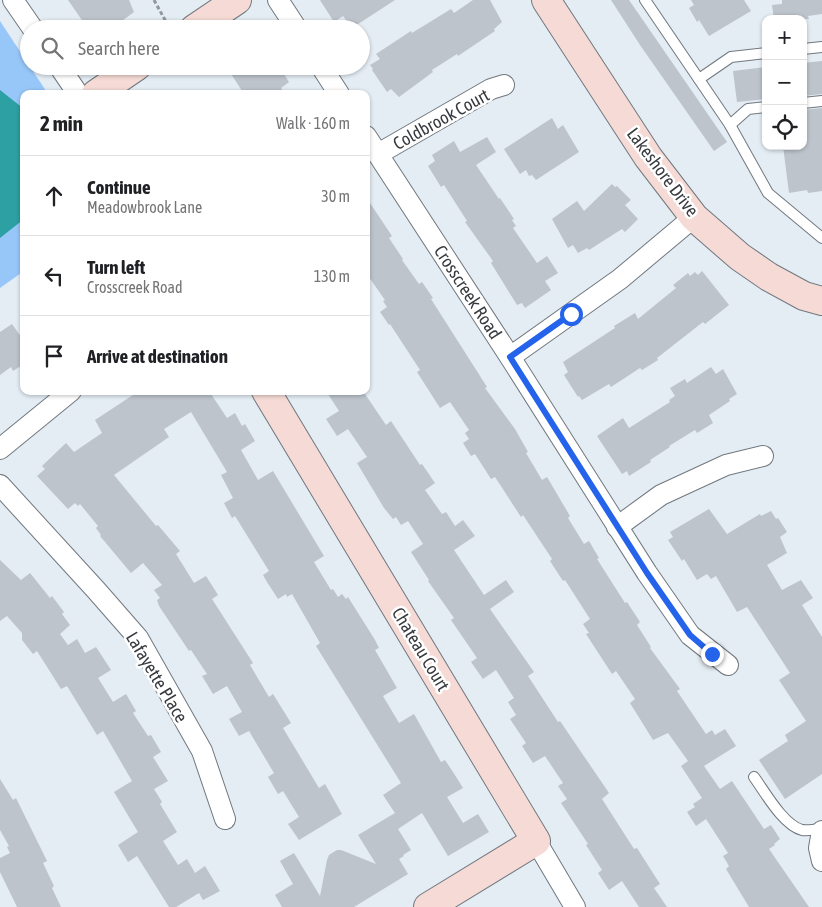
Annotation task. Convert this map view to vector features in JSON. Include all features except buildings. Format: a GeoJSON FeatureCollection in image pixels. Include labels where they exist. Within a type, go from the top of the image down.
{"type":"FeatureCollection","features":[{"type":"Feature","properties":{"kind":"street"},"geometry":{"type":"LineString","coordinates":[[13,0],[27,20]]}},
{"type":"Feature","properties":{"kind":"street"},"geometry":{"type":"LineString","coordinates":[[207,20],[237,0]]}},
{"type":"Feature","properties":{"kind":"street"},"geometry":{"type":"LineString","coordinates":[[278,0],[291,20]]}},
{"type":"Feature","properties":{"kind":"street","name":"Lakeshore Drive"},"geometry":{"type":"LineString","coordinates":[[546,0],[648,157],[694,217],[740,257],[769,277],[804,296],[822,301]]}},
{"type":"Feature","properties":{"kind":"street"},"geometry":{"type":"LineString","coordinates":[[65,75],[75,90]]}},
{"type":"Feature","properties":{"kind":"street"},"geometry":{"type":"LineString","coordinates":[[102,90],[124,75]]}},
{"type":"Feature","properties":{"kind":"street"},"geometry":{"type":"LineString","coordinates":[[327,75],[336,90]]}},
{"type":"Feature","properties":{"kind":"street","name":"Coldbrook Court"},"geometry":{"type":"LineString","coordinates":[[378,154],[491,90],[504,86]]}},
{"type":"Feature","properties":{"kind":"street","name":"Crosscreek Road"},"geometry":{"type":"LineString","coordinates":[[370,142],[510,357],[617,528],[690,635],[728,666]]}},
{"type":"Feature","properties":{"kind":"street"},"geometry":{"type":"LineString","coordinates":[[510,357],[608,288],[694,217]]}},
{"type":"Feature","properties":{"kind":"street"},"geometry":{"type":"LineString","coordinates":[[0,449],[66,395]]}},
{"type":"Feature","properties":{"kind":"street","name":"Chateau Court"},"geometry":{"type":"LineString","coordinates":[[268,395],[575,907]]}},
{"type":"Feature","properties":{"kind":"street"},"geometry":{"type":"LineString","coordinates":[[617,528],[661,495],[726,465],[763,456]]}},
{"type":"Feature","properties":{"kind":"street","name":"Lafayette Place"},"geometry":{"type":"LineString","coordinates":[[0,486],[138,638],[202,751],[225,819]]}},
{"type":"Feature","properties":{"kind":"street"},"geometry":{"type":"LineString","coordinates":[[822,830],[819,848],[822,861]]}},
{"type":"Feature","properties":{"kind":"street"},"geometry":{"type":"LineString","coordinates":[[428,907],[536,841]]}},
{"type":"Feature","properties":{"kind":"lane"},"geometry":{"type":"LineString","coordinates":[[644,0],[730,125],[768,193],[822,238]]}},
{"type":"Feature","properties":{"kind":"lane"},"geometry":{"type":"LineString","coordinates":[[807,49],[822,47]]}},
{"type":"Feature","properties":{"kind":"lane"},"geometry":{"type":"LineString","coordinates":[[699,78],[730,57],[762,53]]}},
{"type":"Feature","properties":{"kind":"lane"},"geometry":{"type":"LineString","coordinates":[[807,103],[822,101]]}},
{"type":"Feature","properties":{"kind":"lane"},"geometry":{"type":"LineString","coordinates":[[730,125],[748,109],[762,107]]}},
{"type":"Feature","properties":{"kind":"lane"},"geometry":{"type":"LineString","coordinates":[[754,777],[775,807],[792,824],[802,830],[822,830]]}},
{"type":"Feature","properties":{"kind":"path"},"geometry":{"type":"LineString","coordinates":[[154,0],[165,20]]}},
{"type":"Feature","properties":{"kind":"shaded area"},"geometry":{"type":"Polygon","coordinates":[[[0,21],[20,51],[20,75],[36,75],[45,90],[20,90],[20,274],[0,288],[0,21]]]}},
{"type":"Feature","properties":{"kind":"shaded area"},"geometry":{"type":"Polygon","coordinates":[[[0,90],[20,106],[20,222],[0,238],[0,90]]]}},
{"type":"Feature","properties":{"kind":"route"},"geometry":{"type":"LineString","coordinates":[[571,314],[510,357],[647,573],[690,635],[712,654]]}}]}
